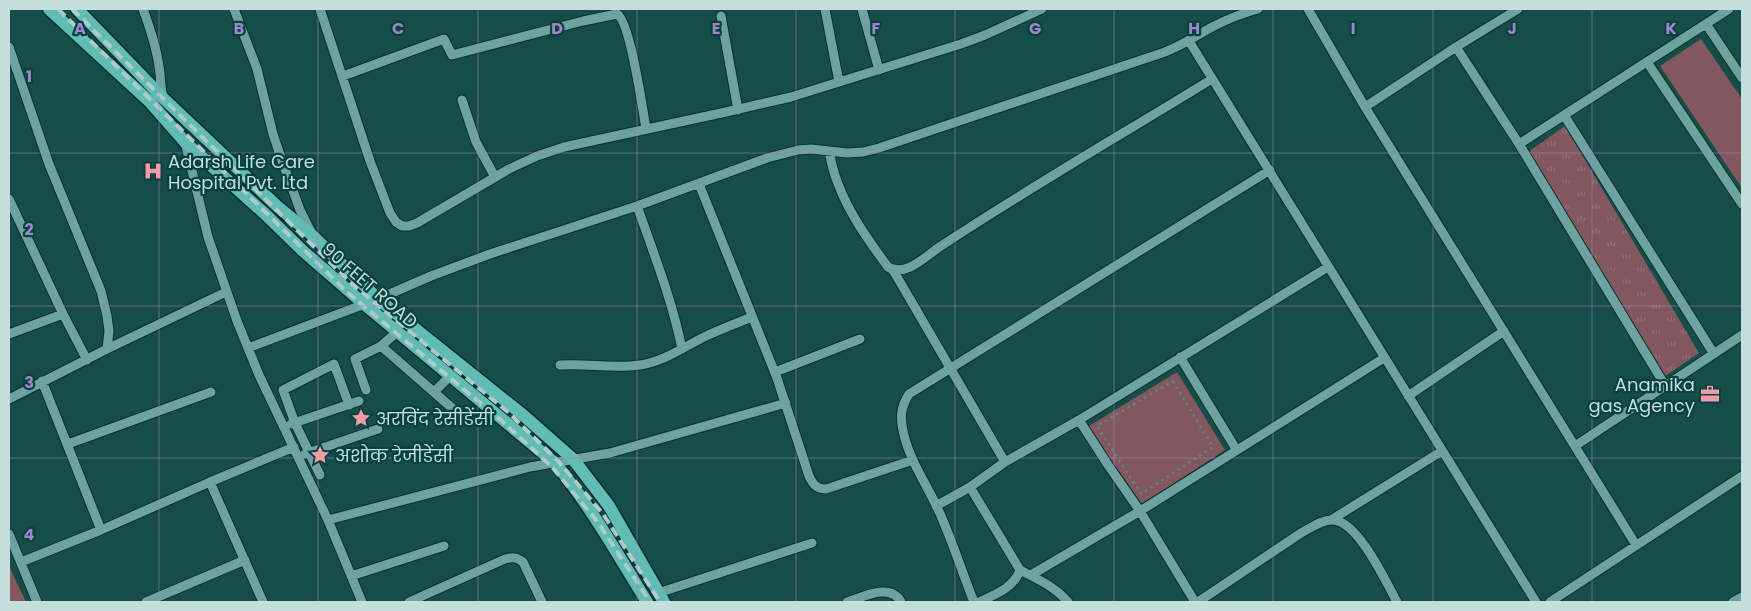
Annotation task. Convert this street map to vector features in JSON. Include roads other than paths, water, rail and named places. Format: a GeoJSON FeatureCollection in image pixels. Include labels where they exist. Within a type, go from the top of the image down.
{"type":"FeatureCollection","features":[{"type":"Feature","properties":{"kind":"main road","name":"90 FEET ROAD"},"geometry":{"type":"LineString","coordinates":[[50,9],[150,102],[185,142],[303,251],[555,463],[594,516],[647,602]]}},
{"type":"Feature","properties":{"kind":"main road","name":"90 FEET ROAD"},"geometry":{"type":"LineString","coordinates":[[77,9],[163,98],[277,206],[313,236],[378,299],[523,414],[573,459],[609,506],[661,598]]}},
{"type":"Feature","properties":{"kind":"street"},"geometry":{"type":"LineString","coordinates":[[143,9],[156,51],[163,98]]}},
{"type":"Feature","properties":{"kind":"street"},"geometry":{"type":"LineString","coordinates":[[234,9],[257,69],[280,158],[300,210],[313,236]]}},
{"type":"Feature","properties":{"kind":"street"},"geometry":{"type":"LineString","coordinates":[[320,9],[370,161],[384,198],[396,222],[402,226],[409,226],[423,220],[495,177],[537,156],[564,147],[791,97],[985,35],[1042,9]]}},
{"type":"Feature","properties":{"kind":"street"},"geometry":{"type":"LineString","coordinates":[[825,9],[839,82]]}},
{"type":"Feature","properties":{"kind":"street"},"geometry":{"type":"LineString","coordinates":[[862,9],[879,70]]}},
{"type":"Feature","properties":{"kind":"street"},"geometry":{"type":"LineString","coordinates":[[248,348],[490,254],[638,206],[784,153],[811,149],[847,153],[879,148],[1165,52],[1240,14],[1258,9]]}},
{"type":"Feature","properties":{"kind":"street"},"geometry":{"type":"LineString","coordinates":[[1308,9],[1366,107],[1636,545]]}},
{"type":"Feature","properties":{"kind":"street"},"geometry":{"type":"LineString","coordinates":[[1366,107],[1456,47],[1518,9]]}},
{"type":"Feature","properties":{"kind":"street"},"geometry":{"type":"LineString","coordinates":[[1519,144],[1729,9]]}},
{"type":"Feature","properties":{"kind":"street"},"geometry":{"type":"LineString","coordinates":[[343,76],[444,39],[452,55],[620,12],[629,42],[646,129]]}},
{"type":"Feature","properties":{"kind":"street"},"geometry":{"type":"LineString","coordinates":[[721,16],[738,110]]}},
{"type":"Feature","properties":{"kind":"street"},"geometry":{"type":"LineString","coordinates":[[1706,24],[1742,78]]}},
{"type":"Feature","properties":{"kind":"street"},"geometry":{"type":"LineString","coordinates":[[1189,41],[1536,602]]}},
{"type":"Feature","properties":{"kind":"street"},"geometry":{"type":"LineString","coordinates":[[9,47],[49,164],[102,290],[108,323],[107,349]]}},
{"type":"Feature","properties":{"kind":"street"},"geometry":{"type":"LineString","coordinates":[[1456,47],[1519,144],[1666,387]]}},
{"type":"Feature","properties":{"kind":"street"},"geometry":{"type":"LineString","coordinates":[[1647,62],[1742,204]]}},
{"type":"Feature","properties":{"kind":"street"},"geometry":{"type":"LineString","coordinates":[[893,270],[905,270],[961,233],[1212,79]]}},
{"type":"Feature","properties":{"kind":"street"},"geometry":{"type":"LineString","coordinates":[[462,100],[476,142],[495,177]]}},
{"type":"Feature","properties":{"kind":"street"},"geometry":{"type":"LineString","coordinates":[[1564,115],[1714,354]]}},
{"type":"Feature","properties":{"kind":"street"},"geometry":{"type":"LineString","coordinates":[[185,142],[208,237],[226,292],[248,348],[328,520],[362,602]]}},
{"type":"Feature","properties":{"kind":"street"},"geometry":{"type":"LineString","coordinates":[[829,151],[836,180],[847,204],[882,259],[893,270],[1005,462]]}},
{"type":"Feature","properties":{"kind":"street"},"geometry":{"type":"LineString","coordinates":[[974,602],[936,506],[913,460],[903,434],[902,404],[909,394],[1270,170]]}},
{"type":"Feature","properties":{"kind":"street"},"geometry":{"type":"LineString","coordinates":[[699,184],[775,372],[809,476],[816,487],[826,489],[913,460]]}},
{"type":"Feature","properties":{"kind":"street"},"geometry":{"type":"LineString","coordinates":[[9,199],[86,360]]}},
{"type":"Feature","properties":{"kind":"street"},"geometry":{"type":"LineString","coordinates":[[638,206],[675,315],[682,349]]}},
{"type":"Feature","properties":{"kind":"street"},"geometry":{"type":"LineString","coordinates":[[936,506],[970,487],[1005,462],[1080,420],[1328,267]]}},
{"type":"Feature","properties":{"kind":"street"},"geometry":{"type":"LineString","coordinates":[[9,399],[42,381],[226,292]]}},
{"type":"Feature","properties":{"kind":"street"},"geometry":{"type":"LineString","coordinates":[[9,334],[63,314]]}},
{"type":"Feature","properties":{"kind":"street"},"geometry":{"type":"LineString","coordinates":[[560,365],[638,365],[662,359],[715,332],[752,318]]}},
{"type":"Feature","properties":{"kind":"street"},"geometry":{"type":"LineString","coordinates":[[1408,396],[1504,330]]}},
{"type":"Feature","properties":{"kind":"street"},"geometry":{"type":"LineString","coordinates":[[366,390],[355,359],[382,346],[397,332]]}},
{"type":"Feature","properties":{"kind":"street"},"geometry":{"type":"LineString","coordinates":[[1575,446],[1742,335]]}},
{"type":"Feature","properties":{"kind":"street"},"geometry":{"type":"LineString","coordinates":[[775,372],[860,339]]}},
{"type":"Feature","properties":{"kind":"street"},"geometry":{"type":"LineString","coordinates":[[382,346],[467,421]]}},
{"type":"Feature","properties":{"kind":"street"},"geometry":{"type":"LineString","coordinates":[[1180,357],[1236,449]]}},
{"type":"Feature","properties":{"kind":"street"},"geometry":{"type":"LineString","coordinates":[[1031,575],[1140,511],[1236,449],[1384,358]]}},
{"type":"Feature","properties":{"kind":"street"},"geometry":{"type":"LineString","coordinates":[[320,475],[295,423],[283,390],[334,364],[349,405]]}},
{"type":"Feature","properties":{"kind":"street"},"geometry":{"type":"LineString","coordinates":[[434,392],[450,376]]}},
{"type":"Feature","properties":{"kind":"street"},"geometry":{"type":"LineString","coordinates":[[42,381],[101,530]]}},
{"type":"Feature","properties":{"kind":"street"},"geometry":{"type":"LineString","coordinates":[[68,444],[211,392]]}},
{"type":"Feature","properties":{"kind":"street"},"geometry":{"type":"LineString","coordinates":[[284,427],[359,401]]}},
{"type":"Feature","properties":{"kind":"street"},"geometry":{"type":"LineString","coordinates":[[328,520],[530,467],[610,453],[786,402]]}},
{"type":"Feature","properties":{"kind":"street"},"geometry":{"type":"LineString","coordinates":[[1080,420],[1140,511],[1196,602],[1301,533],[1331,520],[1442,452]]}},
{"type":"Feature","properties":{"kind":"street"},"geometry":{"type":"LineString","coordinates":[[298,457],[378,429]]}},
{"type":"Feature","properties":{"kind":"street"},"geometry":{"type":"LineString","coordinates":[[21,562],[101,530],[294,447]]}},
{"type":"Feature","properties":{"kind":"street"},"geometry":{"type":"LineString","coordinates":[[1550,602],[1742,476]]}},
{"type":"Feature","properties":{"kind":"street"},"geometry":{"type":"LineString","coordinates":[[210,482],[263,602]]}},
{"type":"Feature","properties":{"kind":"street"},"geometry":{"type":"LineString","coordinates":[[970,487],[1020,570],[1059,592],[1068,602]]}},
{"type":"Feature","properties":{"kind":"street"},"geometry":{"type":"LineString","coordinates":[[1331,520],[1343,521],[1352,528],[1397,602]]}},
{"type":"Feature","properties":{"kind":"street"},"geometry":{"type":"LineString","coordinates":[[9,534],[37,602]]}},
{"type":"Feature","properties":{"kind":"street"},"geometry":{"type":"LineString","coordinates":[[661,598],[812,542]]}},
{"type":"Feature","properties":{"kind":"street"},"geometry":{"type":"LineString","coordinates":[[351,576],[444,546]]}},
{"type":"Feature","properties":{"kind":"street"},"geometry":{"type":"LineString","coordinates":[[409,602],[504,559],[513,557],[523,562],[542,602]]}},
{"type":"Feature","properties":{"kind":"street"},"geometry":{"type":"LineString","coordinates":[[146,602],[245,560]]}},
{"type":"Feature","properties":{"kind":"street"},"geometry":{"type":"LineString","coordinates":[[978,602],[1004,590],[1018,577],[1020,570]]}},
{"type":"Feature","properties":{"kind":"street"},"geometry":{"type":"LineString","coordinates":[[847,602],[890,592],[896,594],[901,602]]}},
{"type":"Feature","properties":{"kind":"street"},"geometry":{"type":"LineString","coordinates":[[1733,602],[1742,596]]}},
{"type":"Feature","properties":{"kind":"railway"},"geometry":{"type":"LineString","coordinates":[[58,9],[348,293],[502,421],[552,467],[597,521],[650,602]]}},
{"type":"Feature","properties":{"kind":"railway"},"geometry":{"type":"LineString","coordinates":[[72,9],[353,285],[509,413],[558,461],[603,514],[660,602]]}},
{"type":"Feature","properties":{"kind":"place","name":"Adarsh Life Care Hospital Pvt. Ltd"},"geometry":{"type":"Point","coordinates":[153,171]}},
{"type":"Feature","properties":{"kind":"place","name":"Anamika gas Agency"},"geometry":{"type":"Point","coordinates":[1710,394]}},
{"type":"Feature","properties":{"kind":"place","name":"अरविंद रेसीडेंसी"},"geometry":{"type":"Point","coordinates":[361,418]}},
{"type":"Feature","properties":{"kind":"place","name":"अशोक रेजीडेंसी"},"geometry":{"type":"Point","coordinates":[320,455]}}]}
